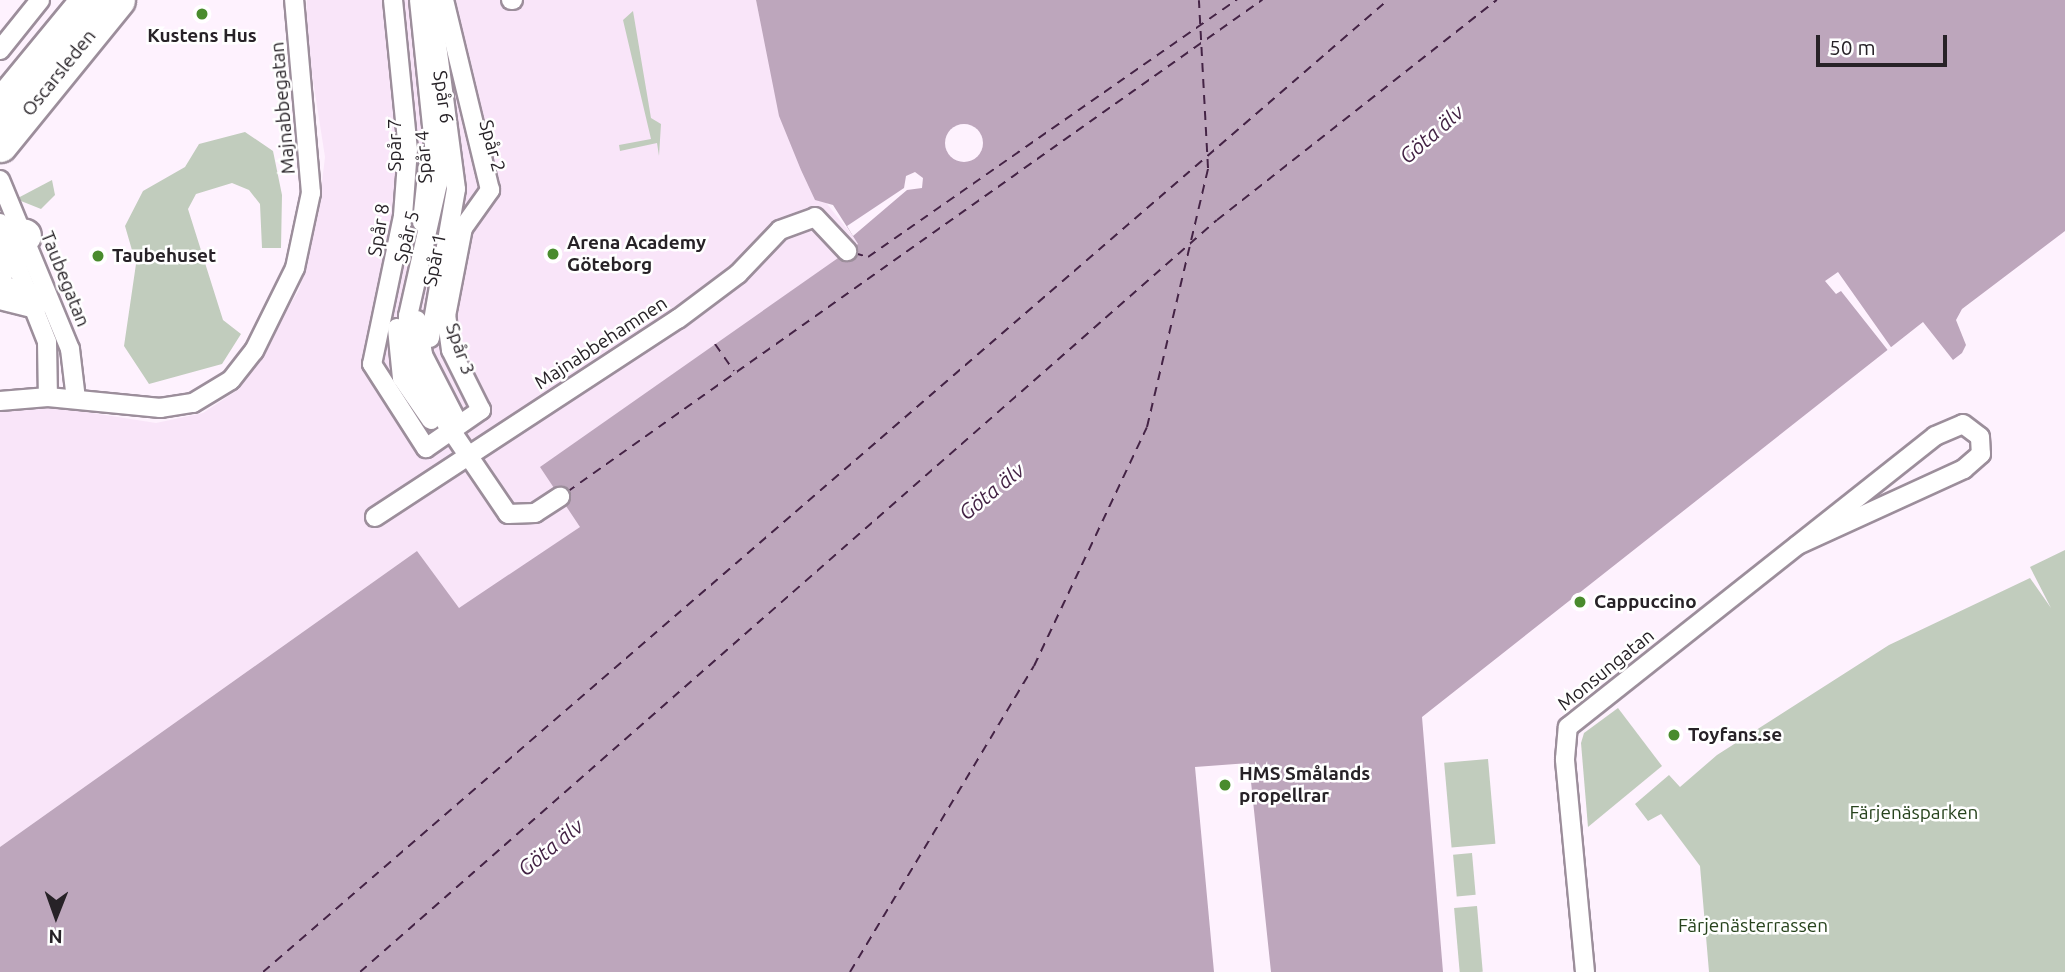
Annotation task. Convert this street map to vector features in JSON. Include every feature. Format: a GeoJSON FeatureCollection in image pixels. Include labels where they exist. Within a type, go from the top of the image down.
{"type":"FeatureCollection","features":[{"type":"Feature","properties":{"kind":"highway","name":"Oscarsleden"},"geometry":{"type":"LineString","coordinates":[[0,106],[87,0]]}},
{"type":"Feature","properties":{"kind":"highway","name":"Oscarsleden"},"geometry":{"type":"LineString","coordinates":[[0,145],[118,0]]}},
{"type":"Feature","properties":{"kind":"highway"},"geometry":{"type":"LineString","coordinates":[[0,292],[32,300]]}},
{"type":"Feature","properties":{"kind":"street"},"geometry":{"type":"LineString","coordinates":[[0,50],[40,0]]}},
{"type":"Feature","properties":{"kind":"street","name":"Majnabbegatan"},"geometry":{"type":"LineString","coordinates":[[0,401],[48,397],[143,408],[193,403],[231,380],[269,326],[295,268],[311,192],[294,0]]}},
{"type":"Feature","properties":{"kind":"street","name":"Spår 8"},"geometry":{"type":"LineString","coordinates":[[393,0],[408,149],[401,230],[372,364],[455,428]]}},
{"type":"Feature","properties":{"kind":"street","name":"Spår 7"},"geometry":{"type":"LineString","coordinates":[[402,0],[418,152],[412,216],[384,351],[387,375],[455,428]]}},
{"type":"Feature","properties":{"kind":"street","name":"Spår 6"},"geometry":{"type":"LineString","coordinates":[[412,0],[428,170],[395,351],[402,378],[455,428]]}},
{"type":"Feature","properties":{"kind":"street","name":"Spår 5"},"geometry":{"type":"LineString","coordinates":[[419,0],[438,183],[406,332],[414,372],[455,428]]}},
{"type":"Feature","properties":{"kind":"street","name":"Spår 4"},"geometry":{"type":"LineString","coordinates":[[425,0],[448,194],[418,312],[418,338],[455,428]]}},
{"type":"Feature","properties":{"kind":"street","name":"Spår 3"},"geometry":{"type":"LineString","coordinates":[[433,0],[456,189],[429,335],[455,428]]}},
{"type":"Feature","properties":{"kind":"street","name":"Spår 2"},"geometry":{"type":"LineString","coordinates":[[433,0],[482,189],[456,224],[438,337],[455,428]]}},
{"type":"Feature","properties":{"kind":"street","name":"Spår 1"},"geometry":{"type":"LineString","coordinates":[[444,0],[490,190],[463,228],[446,316],[451,350],[455,428]]}},
{"type":"Feature","properties":{"kind":"street","name":"Taubegatan"},"geometry":{"type":"LineString","coordinates":[[0,180],[9,244],[47,342],[48,397]]}},
{"type":"Feature","properties":{"kind":"street","name":"Majnabbehamnen"},"geometry":{"type":"LineString","coordinates":[[375,517],[677,319],[797,221],[815,216],[847,251]]}},
{"type":"Feature","properties":{"kind":"street","name":"Taubegatan"},"geometry":{"type":"LineString","coordinates":[[9,244],[70,349],[76,399]]}},
{"type":"Feature","properties":{"kind":"street","name":"Monsungatan"},"geometry":{"type":"LineString","coordinates":[[1585,972],[1564,739],[1571,723],[1858,496],[1952,425],[1963,424],[1980,437],[1981,454],[1959,472],[1798,545]]}},
{"type":"Feature","properties":{"kind":"street"},"geometry":{"type":"LineString","coordinates":[[455,428],[468,457],[508,514],[535,513],[561,497]]}},
{"type":"Feature","properties":{"kind":"shaded area"},"geometry":{"type":"Polygon","coordinates":[[[307,0],[756,0],[780,111],[824,200],[859,244],[541,467],[581,527],[459,609],[417,551],[0,847],[0,412],[54,407],[156,423],[203,413],[239,389],[299,290],[318,216],[325,157],[305,29],[307,0]]]}},
{"type":"Feature","properties":{"kind":"green space"},"geometry":{"type":"Polygon","coordinates":[[[633,11],[651,118],[661,124],[659,156],[657,143],[620,151],[619,145],[651,139],[623,20],[633,11]]]}},
{"type":"Feature","properties":{"kind":"green space"},"geometry":{"type":"Polygon","coordinates":[[[245,132],[273,151],[282,195],[281,248],[262,248],[260,204],[249,190],[232,183],[196,194],[188,209],[223,320],[241,334],[222,364],[149,384],[124,346],[136,264],[125,226],[143,191],[185,167],[199,144],[245,132]]]}},
{"type":"Feature","properties":{"kind":"green space"},"geometry":{"type":"Polygon","coordinates":[[[52,180],[55,195],[41,209],[16,199],[52,180]]]}},
{"type":"Feature","properties":{"kind":"green space","name":"Färjenäsparken"},"geometry":{"type":"Polygon","coordinates":[[[2065,550],[2065,972],[1709,972],[1700,866],[1661,814],[1648,821],[1635,804],[1669,775],[1680,787],[1717,755],[1889,645],[2030,578],[2051,608],[2030,567],[2065,550]]]}},
{"type":"Feature","properties":{"kind":"green space"},"geometry":{"type":"Polygon","coordinates":[[[1618,708],[1662,766],[1588,827],[1581,743],[1584,733],[1618,708]]]}},
{"type":"Feature","properties":{"kind":"green space"},"geometry":{"type":"Polygon","coordinates":[[[1488,759],[1495,844],[1452,848],[1444,763],[1488,759]]]}},
{"type":"Feature","properties":{"kind":"green space"},"geometry":{"type":"Polygon","coordinates":[[[1472,853],[1476,895],[1457,896],[1453,855],[1472,853]]]}},
{"type":"Feature","properties":{"kind":"green space"},"geometry":{"type":"Polygon","coordinates":[[[1477,906],[1483,972],[1460,972],[1454,908],[1477,906]]]}},
{"type":"Feature","properties":{"kind":"water","name":"Göta älv"},"geometry":{"type":"Polygon","coordinates":[[[756,0],[2065,0],[2065,231],[1962,309],[1956,320],[1966,345],[1962,353],[1953,360],[1923,322],[1422,717],[1443,972],[1271,972],[1249,763],[1195,767],[1214,972],[0,972],[0,847],[417,551],[459,608],[580,527],[540,467],[858,244],[833,205],[815,200],[801,170],[779,116],[756,0]]]}},
{"type":"Feature","properties":{"kind":"pier"},"geometry":{"type":"Polygon","coordinates":[[[964,124],[977,130],[983,143],[977,156],[964,162],[951,156],[945,143],[951,130],[964,124]]]}},
{"type":"Feature","properties":{"kind":"pier"},"geometry":{"type":"Polygon","coordinates":[[[915,172],[923,178],[922,188],[907,190],[853,236],[847,226],[904,188],[906,176],[915,172]]]}},
{"type":"Feature","properties":{"kind":"pier"},"geometry":{"type":"Polygon","coordinates":[[[1838,272],[1893,350],[1890,353],[1841,291],[1836,294],[1825,281],[1838,272]]]}},
{"type":"Feature","properties":{"kind":"ferry route"},"geometry":{"type":"LineString","coordinates":[[850,972],[1034,666],[1147,427],[1208,168],[1199,0]]}},
{"type":"Feature","properties":{"kind":"ferry route"},"geometry":{"type":"LineString","coordinates":[[854,253],[868,257],[1237,0]]}},
{"type":"Feature","properties":{"kind":"ferry route"},"geometry":{"type":"LineString","coordinates":[[567,492],[1262,0]]}},
{"type":"Feature","properties":{"kind":"ferry route"},"geometry":{"type":"LineString","coordinates":[[263,972],[1388,0]]}},
{"type":"Feature","properties":{"kind":"ferry route"},"geometry":{"type":"LineString","coordinates":[[360,972],[1217,220],[1497,0]]}},
{"type":"Feature","properties":{"kind":"ferry route"},"geometry":{"type":"LineString","coordinates":[[715,344],[734,371]]}},
{"type":"Feature","properties":{"kind":"place","name":"Kustens Hus"},"geometry":{"type":"Point","coordinates":[202,14]}},
{"type":"Feature","properties":{"kind":"place","name":"Arena Academy Göteborg"},"geometry":{"type":"Point","coordinates":[553,254]}},
{"type":"Feature","properties":{"kind":"place","name":"Taubehuset"},"geometry":{"type":"Point","coordinates":[98,256]}},
{"type":"Feature","properties":{"kind":"place","name":"Cappuccino"},"geometry":{"type":"Point","coordinates":[1580,602]}},
{"type":"Feature","properties":{"kind":"place","name":"Toyfans.se"},"geometry":{"type":"Point","coordinates":[1674,735]}},
{"type":"Feature","properties":{"kind":"place","name":"HMS Smålands propellrar"},"geometry":{"type":"Point","coordinates":[1225,785]}},
{"type":"Feature","properties":{"kind":"park label","name":"Färjenästerrassen"},"geometry":{"type":"Point","coordinates":[1753,926]}}]}
